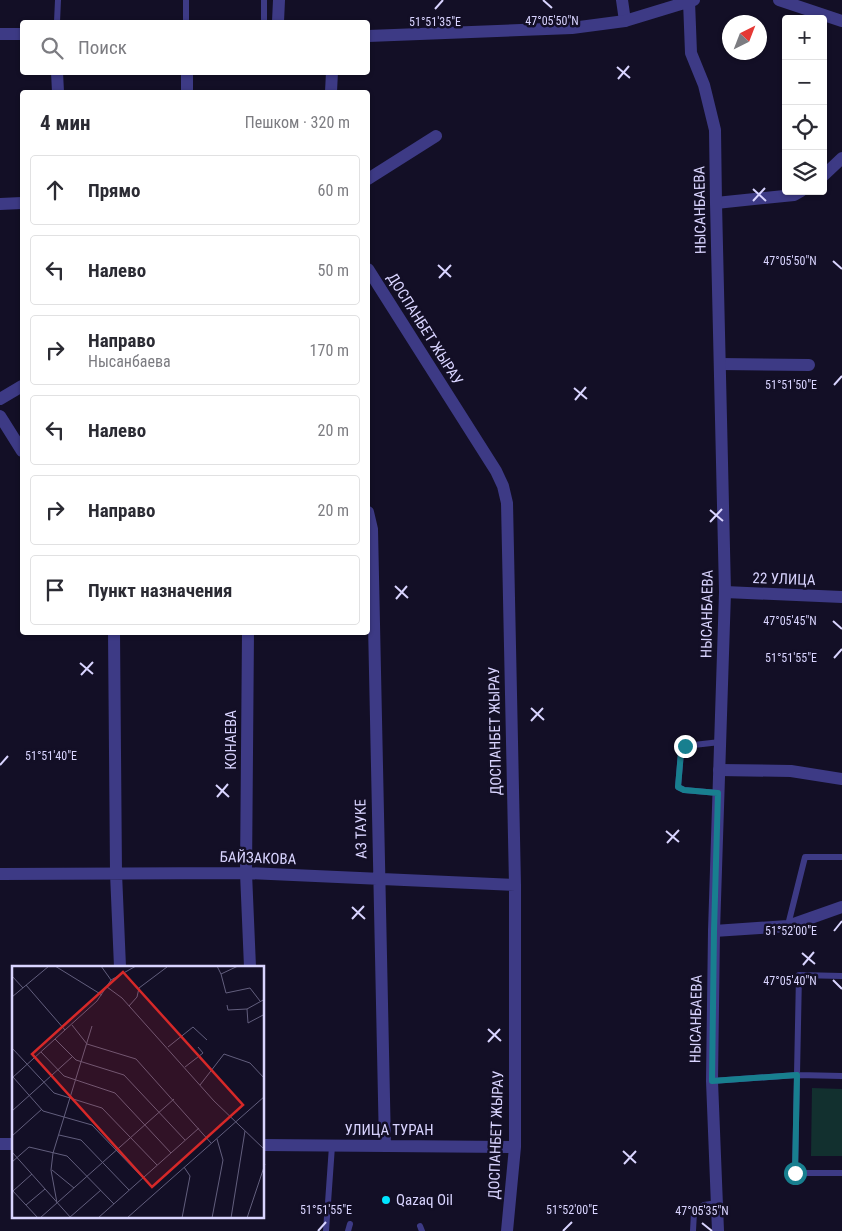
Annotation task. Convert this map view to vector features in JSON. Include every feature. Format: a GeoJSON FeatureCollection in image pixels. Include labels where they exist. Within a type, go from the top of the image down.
{"type":"FeatureCollection","features":[{"type":"Feature","properties":{"kind":"street"},"geometry":{"type":"LineString","coordinates":[[278,20],[279,0]]}},
{"type":"Feature","properties":{"kind":"street"},"geometry":{"type":"LineString","coordinates":[[622,0],[625,21]]}},
{"type":"Feature","properties":{"kind":"street"},"geometry":{"type":"LineString","coordinates":[[779,0],[842,21]]}},
{"type":"Feature","properties":{"kind":"street"},"geometry":{"type":"LineString","coordinates":[[370,36],[572,28],[625,21],[692,1]]}},
{"type":"Feature","properties":{"kind":"street","name":"НЫСАНБАЕВА"},"geometry":{"type":"LineString","coordinates":[[692,1],[691,53],[704,85],[715,130],[725,592],[714,931],[712,1081],[718,1231]]}},
{"type":"Feature","properties":{"kind":"street"},"geometry":{"type":"LineString","coordinates":[[0,34],[20,34]]}},
{"type":"Feature","properties":{"kind":"street"},"geometry":{"type":"LineString","coordinates":[[57,75],[58,90]]}},
{"type":"Feature","properties":{"kind":"street"},"geometry":{"type":"LineString","coordinates":[[187,75],[188,90]]}},
{"type":"Feature","properties":{"kind":"street"},"geometry":{"type":"LineString","coordinates":[[331,90],[332,75]]}},
{"type":"Feature","properties":{"kind":"street"},"geometry":{"type":"LineString","coordinates":[[370,178],[436,136]]}},
{"type":"Feature","properties":{"kind":"street"},"geometry":{"type":"LineString","coordinates":[[827,172],[842,158]]}},
{"type":"Feature","properties":{"kind":"street"},"geometry":{"type":"LineString","coordinates":[[716,203],[794,195]]}},
{"type":"Feature","properties":{"kind":"street"},"geometry":{"type":"LineString","coordinates":[[0,204],[20,203]]}},
{"type":"Feature","properties":{"kind":"street","name":"ДОСПАНБЕТ ЖЫРАУ"},"geometry":{"type":"LineString","coordinates":[[370,272],[496,471],[503,486],[507,503],[515,885],[514,1147],[507,1231]]}},
{"type":"Feature","properties":{"kind":"street"},"geometry":{"type":"LineString","coordinates":[[720,364],[809,364]]}},
{"type":"Feature","properties":{"kind":"street"},"geometry":{"type":"LineString","coordinates":[[0,400],[20,387]]}},
{"type":"Feature","properties":{"kind":"street"},"geometry":{"type":"LineString","coordinates":[[0,416],[20,447]]}},
{"type":"Feature","properties":{"kind":"street","name":"АЗ ТАУКЕ"},"geometry":{"type":"LineString","coordinates":[[370,520],[372,529],[385,1146]]}},
{"type":"Feature","properties":{"kind":"street","name":"22 УЛИЦА"},"geometry":{"type":"LineString","coordinates":[[725,592],[842,597]]}},
{"type":"Feature","properties":{"kind":"street"},"geometry":{"type":"LineString","coordinates":[[114,635],[116,873],[120,966]]}},
{"type":"Feature","properties":{"kind":"street","name":"КОНАЕВА"},"geometry":{"type":"LineString","coordinates":[[248,635],[246,873],[250,966]]}},
{"type":"Feature","properties":{"kind":"street"},"geometry":{"type":"LineString","coordinates":[[719,770],[791,771],[842,779]]}},
{"type":"Feature","properties":{"kind":"street","name":"БАЙЗАКОВА"},"geometry":{"type":"LineString","coordinates":[[0,874],[246,873],[515,885]]}},
{"type":"Feature","properties":{"kind":"street"},"geometry":{"type":"LineString","coordinates":[[714,931],[788,926],[842,907]]}},
{"type":"Feature","properties":{"kind":"street","name":"УЛИЦА ТУРАН"},"geometry":{"type":"LineString","coordinates":[[265,1145],[514,1147]]}},
{"type":"Feature","properties":{"kind":"lane"},"geometry":{"type":"LineString","coordinates":[[57,20],[58,0]]}},
{"type":"Feature","properties":{"kind":"lane"},"geometry":{"type":"LineString","coordinates":[[186,0],[186,20]]}},
{"type":"Feature","properties":{"kind":"lane"},"geometry":{"type":"LineString","coordinates":[[264,0],[264,20]]}},
{"type":"Feature","properties":{"kind":"lane"},"geometry":{"type":"LineString","coordinates":[[718,793],[684,790],[678,787],[681,752],[685,746],[720,742]]}},
{"type":"Feature","properties":{"kind":"lane"},"geometry":{"type":"LineString","coordinates":[[788,926],[805,858],[842,857]]}},
{"type":"Feature","properties":{"kind":"lane"},"geometry":{"type":"LineString","coordinates":[[842,976],[799,975],[795,1173],[842,1173]]}},
{"type":"Feature","properties":{"kind":"lane"},"geometry":{"type":"LineString","coordinates":[[712,1081],[797,1075],[842,1076]]}},
{"type":"Feature","properties":{"kind":"lane"},"geometry":{"type":"LineString","coordinates":[[326,1231],[332,1146]]}},
{"type":"Feature","properties":{"kind":"lane"},"geometry":{"type":"LineString","coordinates":[[693,1231],[694,1212],[704,1206],[717,1203]]}},
{"type":"Feature","properties":{"kind":"green space"},"geometry":{"type":"Polygon","coordinates":[[[812,1088],[842,1089],[842,1156],[811,1156],[812,1088]]]}},
{"type":"Feature","properties":{"kind":"place","name":"Qazaq Oil"},"geometry":{"type":"Point","coordinates":[386,1200]}},
{"type":"Feature","properties":{"kind":"route"},"geometry":{"type":"LineString","coordinates":[[685,746],[681,752],[678,787],[684,790],[718,793],[712,1081],[797,1075],[795,1173]]}}]}
